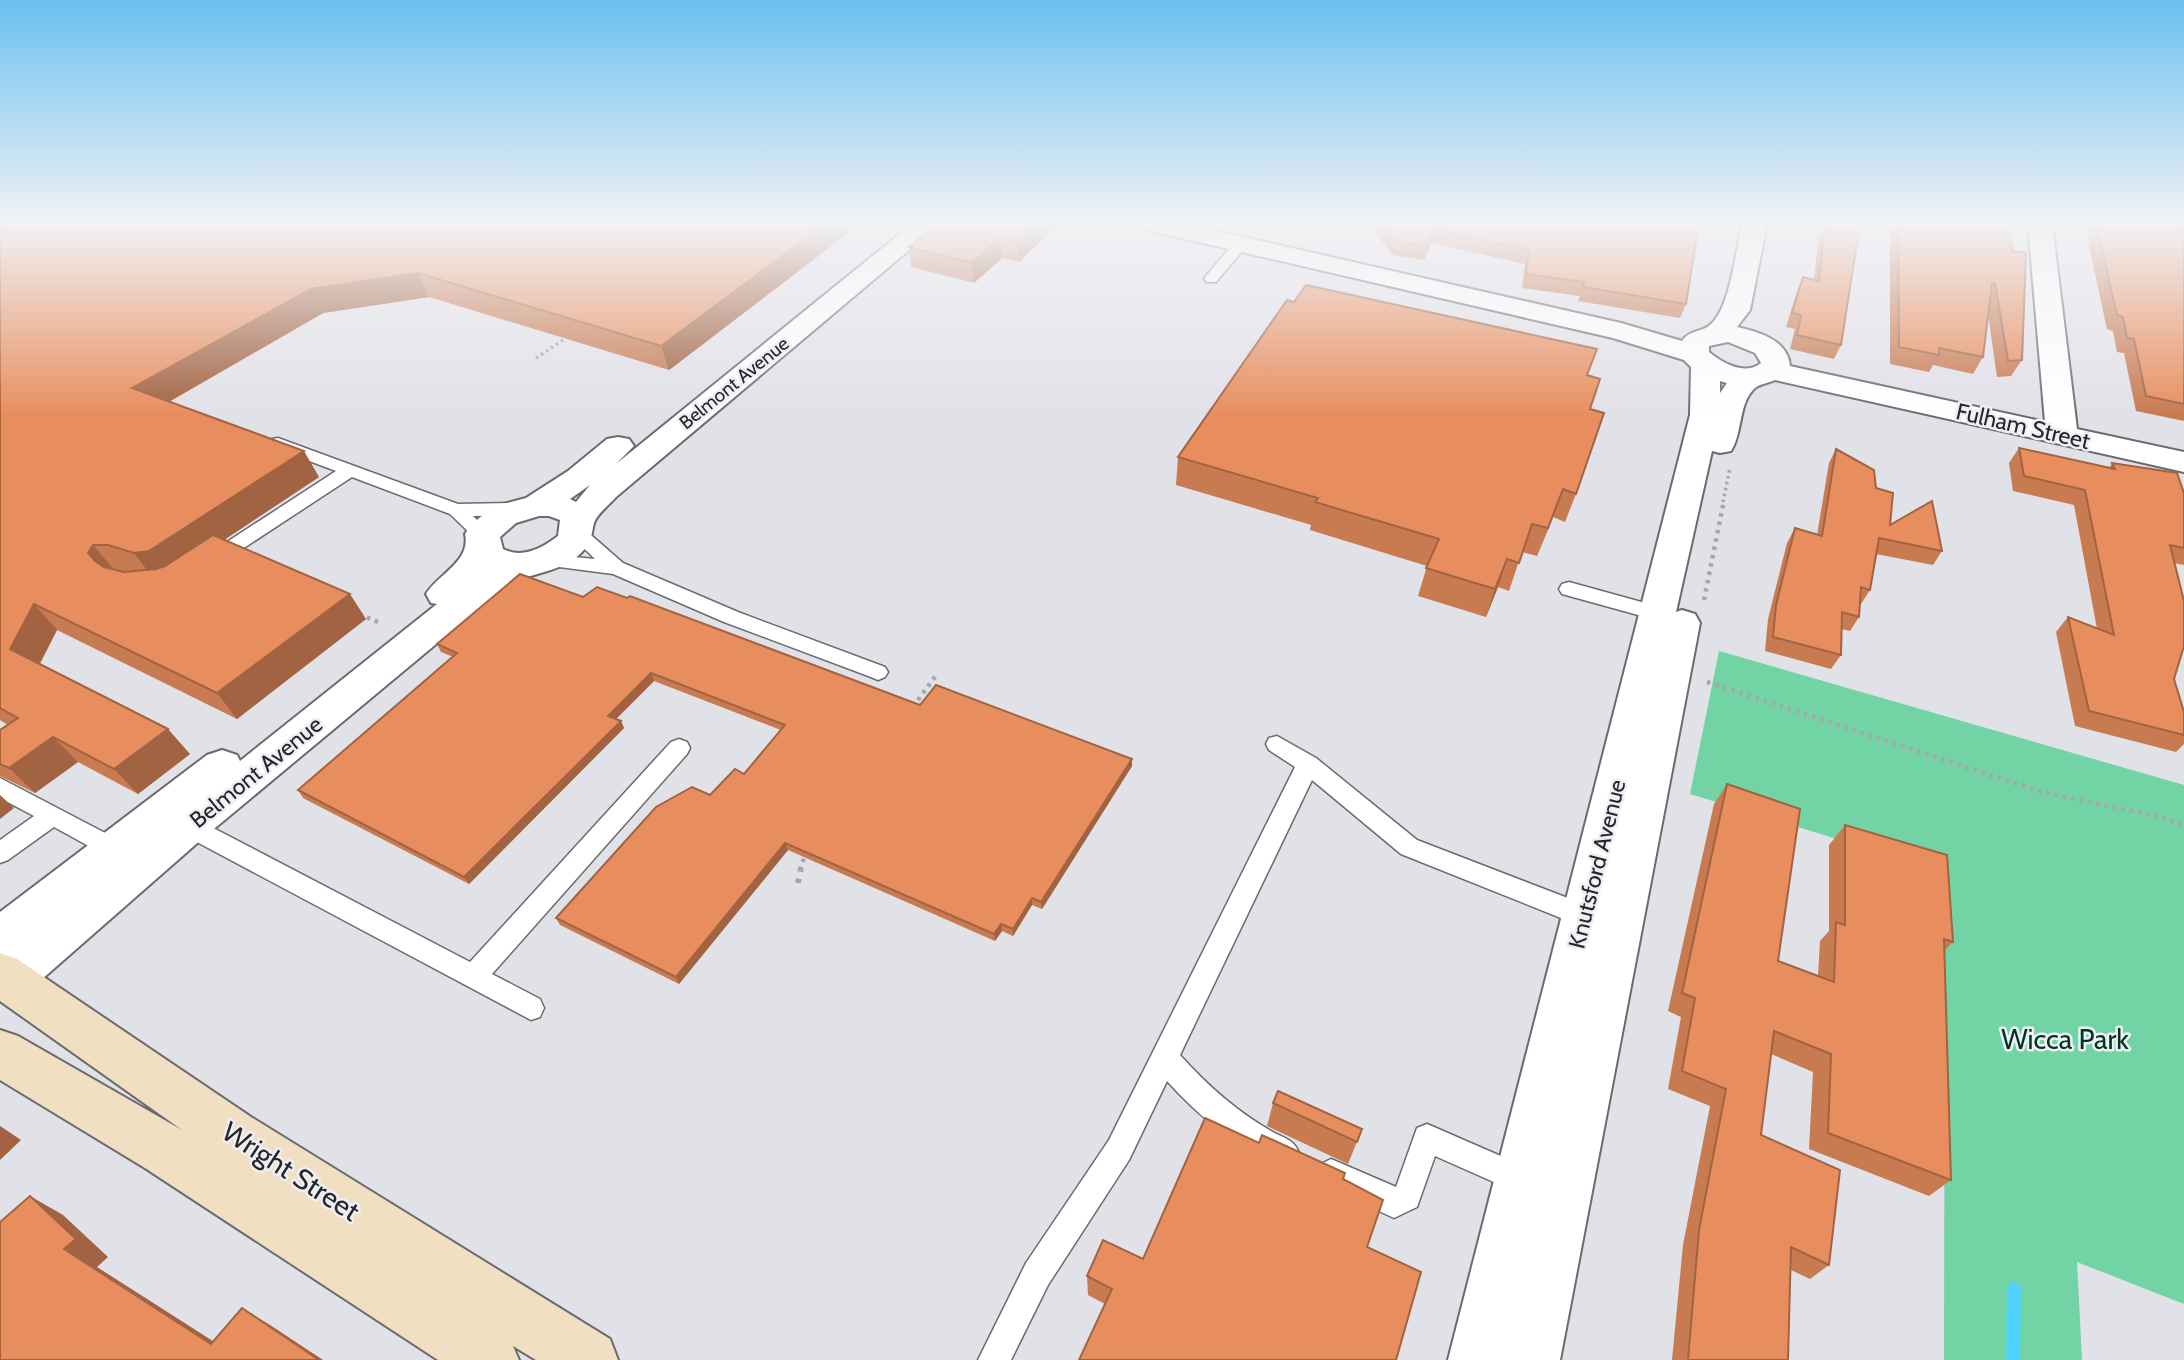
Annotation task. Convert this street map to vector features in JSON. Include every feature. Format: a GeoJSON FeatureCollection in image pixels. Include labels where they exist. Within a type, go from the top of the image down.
{"type":"FeatureCollection","features":[{"type":"Feature","properties":{"kind":"street","name":"Belmont Avenue"},"geometry":{"type":"LineString","coordinates":[[2,969],[129,856],[469,574],[482,539],[504,515],[529,507],[579,478],[813,287]]}},
{"type":"Feature","properties":{"kind":"street","name":"Belmont Avenue"},"geometry":{"type":"LineString","coordinates":[[129,856],[188,826],[495,577],[559,553],[571,543],[578,526],[604,490],[851,287]]}},
{"type":"Feature","properties":{"kind":"street","name":"Fulham Street"},"geometry":{"type":"LineString","coordinates":[[1425,287],[1705,348],[1863,389],[2184,462]]}},
{"type":"Feature","properties":{"kind":"street"},"geometry":{"type":"LineString","coordinates":[[1705,348],[1736,310],[1741,287]]}},
{"type":"Feature","properties":{"kind":"street"},"geometry":{"type":"LineString","coordinates":[[2047,287],[2062,435]]}},
{"type":"Feature","properties":{"kind":"street"},"geometry":{"type":"LineString","coordinates":[[1736,310],[1761,361]]}},
{"type":"Feature","properties":{"kind":"street","name":"Fulham Street"},"geometry":{"type":"LineString","coordinates":[[1705,348],[1722,373],[1761,361]]}},
{"type":"Feature","properties":{"kind":"street","name":"Knutsford Avenue"},"geometry":{"type":"LineString","coordinates":[[1477,1360],[1520,1179],[1601,921],[1673,671],[1705,415],[1705,348]]}},
{"type":"Feature","properties":{"kind":"street","name":"Knutsford Avenue"},"geometry":{"type":"LineString","coordinates":[[1531,1360],[1564,1198],[1601,921],[1635,716],[1681,615],[1732,396],[1761,361]]}},
{"type":"Feature","properties":{"kind":"street"},"geometry":{"type":"LineString","coordinates":[[529,507],[565,508],[575,514],[578,526]]}},
{"type":"Feature","properties":{"kind":"street"},"geometry":{"type":"LineString","coordinates":[[482,539],[487,555],[498,561],[530,563]]}},
{"type":"Feature","properties":{"kind":"street","name":"Wright Street"},"geometry":{"type":"LineString","coordinates":[[2,969],[233,1135],[589,1360]]}},
{"type":"Feature","properties":{"kind":"street","name":"Wright Street"},"geometry":{"type":"LineString","coordinates":[[0,1054],[164,1149],[490,1360]]}},
{"type":"Feature","properties":{"kind":"lane"},"geometry":{"type":"LineString","coordinates":[[258,436],[456,510],[529,507]]}},
{"type":"Feature","properties":{"kind":"lane"},"geometry":{"type":"LineString","coordinates":[[196,571],[350,470]]}},
{"type":"Feature","properties":{"kind":"lane"},"geometry":{"type":"LineString","coordinates":[[456,510],[482,539]]}},
{"type":"Feature","properties":{"kind":"lane"},"geometry":{"type":"LineString","coordinates":[[578,526],[616,568]]}},
{"type":"Feature","properties":{"kind":"lane"},"geometry":{"type":"LineString","coordinates":[[530,563],[616,568],[731,617],[878,672]]}},
{"type":"Feature","properties":{"kind":"lane"},"geometry":{"type":"LineString","coordinates":[[1569,589],[1681,615]]}},
{"type":"Feature","properties":{"kind":"lane"},"geometry":{"type":"LineString","coordinates":[[1277,744],[1308,764],[1409,847],[1601,921]]}},
{"type":"Feature","properties":{"kind":"lane"},"geometry":{"type":"LineString","coordinates":[[474,976],[679,748]]}},
{"type":"Feature","properties":{"kind":"lane"},"geometry":{"type":"LineString","coordinates":[[994,1360],[1037,1274],[1119,1150],[1308,764]]}},
{"type":"Feature","properties":{"kind":"lane"},"geometry":{"type":"LineString","coordinates":[[0,787],[129,856]]}},
{"type":"Feature","properties":{"kind":"lane"},"geometry":{"type":"LineString","coordinates":[[0,853],[52,816]]}},
{"type":"Feature","properties":{"kind":"lane"},"geometry":{"type":"LineString","coordinates":[[188,826],[531,1008]]}},
{"type":"Feature","properties":{"kind":"lane"},"geometry":{"type":"LineString","coordinates":[[1166,1058],[1195,1091],[1230,1124],[1262,1142],[1394,1203],[1407,1197],[1427,1138],[1564,1198]]}},
{"type":"Feature","properties":{"kind":"path"},"geometry":{"type":"LineString","coordinates":[[536,358],[563,340]]}},
{"type":"Feature","properties":{"kind":"path"},"geometry":{"type":"LineString","coordinates":[[1681,615],[1731,463]]}},
{"type":"Feature","properties":{"kind":"path"},"geometry":{"type":"LineString","coordinates":[[353,611],[378,622]]}},
{"type":"Feature","properties":{"kind":"path"},"geometry":{"type":"LineString","coordinates":[[1673,671],[2042,792],[2160,817],[2184,825]]}},
{"type":"Feature","properties":{"kind":"path"},"geometry":{"type":"LineString","coordinates":[[905,717],[937,674]]}},
{"type":"Feature","properties":{"kind":"path"},"geometry":{"type":"LineString","coordinates":[[798,883],[803,857],[813,842]]}},
{"type":"Feature","properties":{"kind":"green space","name":"Wicca Park"},"geometry":{"type":"Polygon","coordinates":[[[1719,651],[2184,785],[2184,1304],[2077,1262],[2082,1360],[1944,1360],[1945,872],[1690,794],[1719,651]]]}},
{"type":"Feature","properties":{"kind":"building"},"geometry":{"type":"Polygon","coordinates":[[[0,287],[321,287],[311,289],[132,388],[304,451],[149,551],[134,553],[108,545],[93,545],[88,553],[104,567],[124,572],[156,569],[213,535],[350,594],[217,693],[34,604],[10,649],[168,729],[114,769],[53,737],[9,768],[0,764],[0,730],[18,718],[0,708],[0,287]]]}},
{"type":"Feature","properties":{"kind":"building"},"geometry":{"type":"Polygon","coordinates":[[[466,287],[740,287],[661,346],[466,287]]]}},
{"type":"Feature","properties":{"kind":"building"},"geometry":{"type":"Polygon","coordinates":[[[1304,287],[1317,287],[1597,349],[1587,375],[1600,379],[1590,409],[1604,413],[1576,494],[1563,489],[1548,528],[1532,524],[1519,563],[1507,559],[1495,589],[1426,568],[1439,539],[1315,502],[1318,498],[1178,457],[1287,300],[1294,302],[1304,287]]]}},
{"type":"Feature","properties":{"kind":"building"},"geometry":{"type":"Polygon","coordinates":[[[1586,287],[1689,287],[1686,304],[1586,287]]]}},
{"type":"Feature","properties":{"kind":"building"},"geometry":{"type":"Polygon","coordinates":[[[1800,287],[1850,287],[1841,345],[1797,335],[1801,315],[1792,313],[1800,287]]]}},
{"type":"Feature","properties":{"kind":"building"},"geometry":{"type":"Polygon","coordinates":[[[1899,287],[1991,287],[1983,357],[1939,348],[1939,355],[1899,347],[1899,287]]]}},
{"type":"Feature","properties":{"kind":"building"},"geometry":{"type":"Polygon","coordinates":[[[1996,287],[2025,287],[2022,360],[2008,361],[1996,287]]]}},
{"type":"Feature","properties":{"kind":"building"},"geometry":{"type":"Polygon","coordinates":[[[2111,287],[2184,287],[2184,404],[2146,396],[2134,339],[2127,338],[2123,317],[2117,315],[2111,287]]]}},
{"type":"Feature","properties":{"kind":"building"},"geometry":{"type":"Polygon","coordinates":[[[2019,448],[2115,469],[2112,463],[2177,473],[2184,493],[2184,548],[2170,545],[2184,601],[2184,646],[2174,679],[2184,712],[2184,735],[2089,711],[2068,617],[2114,635],[2085,490],[2024,476],[2019,448]]]}},
{"type":"Feature","properties":{"kind":"building"},"geometry":{"type":"Polygon","coordinates":[[[1836,449],[1874,470],[1876,488],[1893,493],[1890,525],[1932,501],[1942,551],[1879,538],[1870,590],[1861,587],[1859,617],[1842,612],[1841,655],[1773,637],[1776,605],[1795,528],[1822,536],[1836,449]]]}},
{"type":"Feature","properties":{"kind":"building"},"geometry":{"type":"Polygon","coordinates":[[[520,574],[583,597],[597,587],[627,598],[630,596],[920,705],[936,685],[1132,759],[1041,902],[1032,898],[1013,929],[1001,924],[994,934],[785,843],[676,977],[556,918],[656,807],[692,787],[710,795],[735,769],[744,774],[785,725],[651,673],[608,716],[621,721],[464,877],[298,790],[457,653],[437,644],[520,574]]]}},
{"type":"Feature","properties":{"kind":"building"},"geometry":{"type":"Polygon","coordinates":[[[1727,784],[1800,809],[1778,961],[1834,982],[1836,922],[1845,925],[1845,825],[1947,855],[1953,942],[1944,939],[1951,1180],[1828,1133],[1831,1054],[1774,1031],[1761,1135],[1840,1170],[1829,1265],[1791,1247],[1788,1360],[1688,1360],[1699,1230],[1726,1089],[1682,1071],[1695,998],[1682,993],[1727,784]]]}},
{"type":"Feature","properties":{"kind":"building"},"geometry":{"type":"Polygon","coordinates":[[[1278,1091],[1362,1129],[1357,1142],[1273,1103],[1278,1091]]]}},
{"type":"Feature","properties":{"kind":"building"},"geometry":{"type":"Polygon","coordinates":[[[1205,1118],[1259,1143],[1262,1135],[1345,1173],[1343,1179],[1383,1200],[1367,1247],[1421,1272],[1396,1360],[1079,1360],[1112,1289],[1087,1276],[1103,1240],[1143,1259],[1205,1118]]]}},
{"type":"Feature","properties":{"kind":"building"},"geometry":{"type":"Polygon","coordinates":[[[30,1196],[76,1239],[64,1249],[211,1344],[242,1308],[319,1360],[0,1360],[0,1222],[30,1196]]]}},
{"type":"Feature","properties":{"kind":"waterway"},"geometry":{"type":"LineString","coordinates":[[2013,1360],[2014,1289]]}}]}
